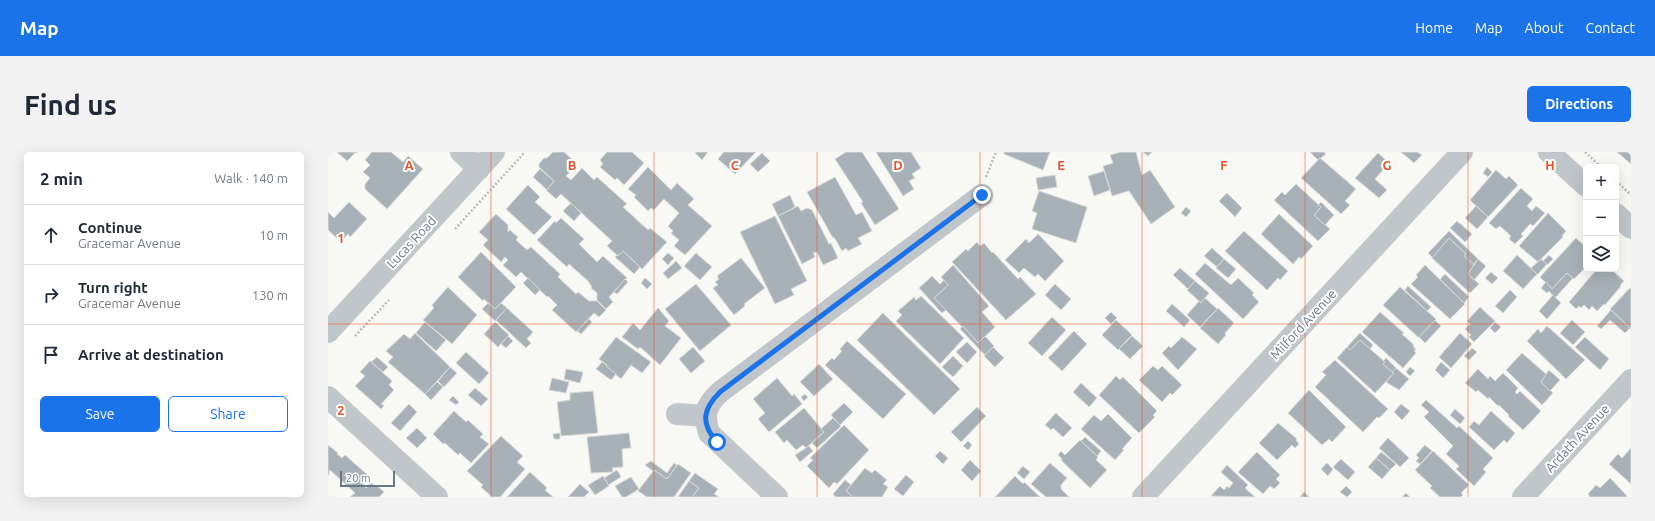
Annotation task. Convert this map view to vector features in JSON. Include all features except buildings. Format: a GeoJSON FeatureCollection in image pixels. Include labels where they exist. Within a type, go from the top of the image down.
{"type":"FeatureCollection","features":[{"type":"Feature","properties":{"kind":"street"},"geometry":{"type":"LineString","coordinates":[[461,152],[479,169]]}},
{"type":"Feature","properties":{"kind":"street","name":"Lucas Road"},"geometry":{"type":"LineString","coordinates":[[328,332],[494,152]]}},
{"type":"Feature","properties":{"kind":"street","name":"Milford Avenue"},"geometry":{"type":"LineString","coordinates":[[1143,497],[1462,152]]}},
{"type":"Feature","properties":{"kind":"street"},"geometry":{"type":"LineString","coordinates":[[1549,152],[1583,183]]}},
{"type":"Feature","properties":{"kind":"street"},"geometry":{"type":"LineString","coordinates":[[777,497],[709,433],[706,422],[706,411],[711,401],[720,392],[982,195]]}},
{"type":"Feature","properties":{"kind":"street"},"geometry":{"type":"LineString","coordinates":[[1619,217],[1631,228]]}},
{"type":"Feature","properties":{"kind":"street","name":"Ardath Avenue"},"geometry":{"type":"LineString","coordinates":[[1522,497],[1631,380]]}},
{"type":"Feature","properties":{"kind":"street"},"geometry":{"type":"LineString","coordinates":[[328,397],[437,497]]}},
{"type":"Feature","properties":{"kind":"street"},"geometry":{"type":"LineString","coordinates":[[676,414],[706,416]]}},
{"type":"Feature","properties":{"kind":"path"},"geometry":{"type":"LineString","coordinates":[[455,229],[525,152]]}},
{"type":"Feature","properties":{"kind":"path"},"geometry":{"type":"LineString","coordinates":[[982,195],[988,172],[996,152]]}},
{"type":"Feature","properties":{"kind":"path"},"geometry":{"type":"LineString","coordinates":[[1585,152],[1598,164]]}},
{"type":"Feature","properties":{"kind":"path"},"geometry":{"type":"LineString","coordinates":[[1619,184],[1631,195]]}},
{"type":"Feature","properties":{"kind":"path"},"geometry":{"type":"LineString","coordinates":[[355,336],[389,300]]}},
{"type":"Feature","properties":{"kind":"route"},"geometry":{"type":"LineString","coordinates":[[717,442],[709,433],[706,422],[706,411],[711,401],[720,392],[982,195]]}}]}
